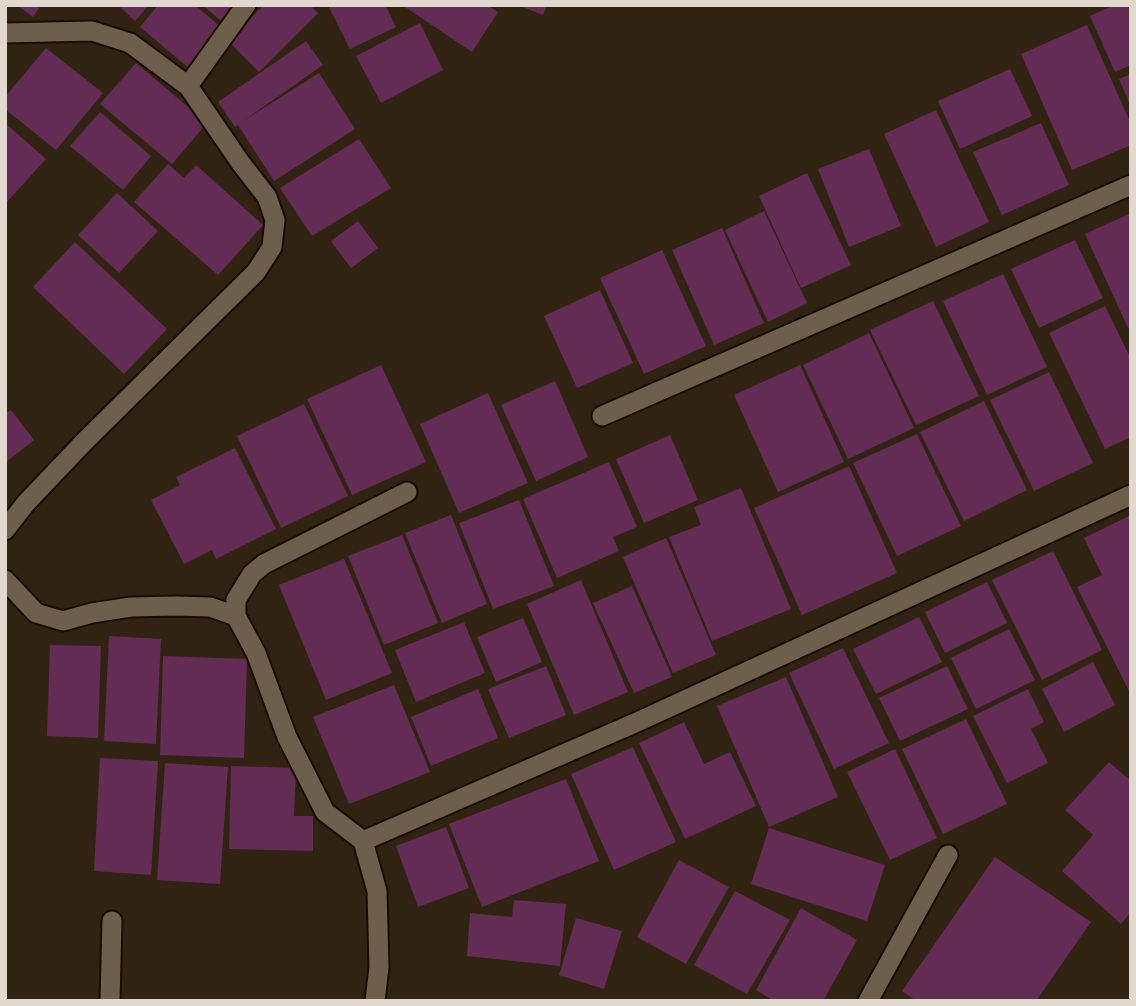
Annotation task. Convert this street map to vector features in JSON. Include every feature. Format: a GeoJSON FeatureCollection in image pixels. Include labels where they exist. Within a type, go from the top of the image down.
{"type":"FeatureCollection","features":[{"type":"Feature","properties":{"kind":"street"},"geometry":{"type":"LineString","coordinates":[[188,86],[246,5]]}},
{"type":"Feature","properties":{"kind":"street"},"geometry":{"type":"LineString","coordinates":[[5,33],[92,31],[130,43],[188,86],[267,197],[275,220],[272,247],[256,272],[77,450],[26,503],[5,530]]}},
{"type":"Feature","properties":{"kind":"street"},"geometry":{"type":"LineString","coordinates":[[602,416],[1131,185]]}},
{"type":"Feature","properties":{"kind":"street"},"geometry":{"type":"LineString","coordinates":[[375,1001],[379,967],[377,891],[363,841],[325,812],[287,737],[256,653],[236,616],[236,600],[251,574],[264,564],[407,492]]}},
{"type":"Feature","properties":{"kind":"street"},"geometry":{"type":"LineString","coordinates":[[363,841],[635,723],[1131,495]]}},
{"type":"Feature","properties":{"kind":"street"},"geometry":{"type":"LineString","coordinates":[[5,580],[36,613],[63,621],[131,607],[210,607],[236,616]]}},
{"type":"Feature","properties":{"kind":"street"},"geometry":{"type":"LineString","coordinates":[[867,1001],[948,855]]}},
{"type":"Feature","properties":{"kind":"street"},"geometry":{"type":"LineString","coordinates":[[110,1001],[112,921]]}},
{"type":"Feature","properties":{"kind":"building"},"geometry":{"type":"Polygon","coordinates":[[[17,5],[41,5],[33,17],[17,5]]]}},
{"type":"Feature","properties":{"kind":"building"},"geometry":{"type":"Polygon","coordinates":[[[118,5],[149,5],[135,21],[118,5]]]}},
{"type":"Feature","properties":{"kind":"building"},"geometry":{"type":"Polygon","coordinates":[[[158,5],[195,5],[223,29],[190,69],[140,27],[158,5]]]}},
{"type":"Feature","properties":{"kind":"building"},"geometry":{"type":"Polygon","coordinates":[[[202,5],[239,5],[224,23],[202,5]]]}},
{"type":"Feature","properties":{"kind":"building"},"geometry":{"type":"Polygon","coordinates":[[[264,5],[310,5],[318,13],[259,72],[228,41],[264,5]]]}},
{"type":"Feature","properties":{"kind":"building"},"geometry":{"type":"Polygon","coordinates":[[[328,5],[385,5],[396,27],[350,49],[328,5]]]}},
{"type":"Feature","properties":{"kind":"building"},"geometry":{"type":"Polygon","coordinates":[[[402,5],[487,5],[498,12],[472,52],[402,5]]]}},
{"type":"Feature","properties":{"kind":"building"},"geometry":{"type":"Polygon","coordinates":[[[518,5],[547,5],[543,15],[518,5]]]}},
{"type":"Feature","properties":{"kind":"building"},"geometry":{"type":"Polygon","coordinates":[[[1114,5],[1131,5],[1131,65],[1115,72],[1090,16],[1114,5]]]}},
{"type":"Feature","properties":{"kind":"building"},"geometry":{"type":"Polygon","coordinates":[[[420,23],[443,70],[381,103],[356,56],[420,23]]]}},
{"type":"Feature","properties":{"kind":"building"},"geometry":{"type":"Polygon","coordinates":[[[1087,25],[1131,124],[1131,145],[1072,170],[1021,54],[1087,25]]]}},
{"type":"Feature","properties":{"kind":"building"},"geometry":{"type":"Polygon","coordinates":[[[306,41],[323,65],[243,121],[319,73],[355,129],[274,181],[238,125],[235,127],[218,102],[306,41]]]}},
{"type":"Feature","properties":{"kind":"building"},"geometry":{"type":"Polygon","coordinates":[[[46,48],[103,93],[56,150],[5,109],[5,97],[46,48]]]}},
{"type":"Feature","properties":{"kind":"building"},"geometry":{"type":"Polygon","coordinates":[[[136,63],[207,123],[172,164],[100,104],[136,63]]]}},
{"type":"Feature","properties":{"kind":"building"},"geometry":{"type":"Polygon","coordinates":[[[1010,69],[1032,116],[960,149],[938,101],[1010,69]]]}},
{"type":"Feature","properties":{"kind":"building"},"geometry":{"type":"Polygon","coordinates":[[[1131,74],[1131,107],[1119,79],[1131,74]]]}},
{"type":"Feature","properties":{"kind":"building"},"geometry":{"type":"Polygon","coordinates":[[[936,110],[989,222],[936,247],[884,134],[936,110]]]}},
{"type":"Feature","properties":{"kind":"building"},"geometry":{"type":"Polygon","coordinates":[[[100,112],[151,156],[123,190],[70,146],[100,112]]]}},
{"type":"Feature","properties":{"kind":"building"},"geometry":{"type":"Polygon","coordinates":[[[5,123],[46,159],[5,204],[5,123]]]}},
{"type":"Feature","properties":{"kind":"building"},"geometry":{"type":"Polygon","coordinates":[[[1041,123],[1069,185],[1002,215],[973,152],[1041,123]]]}},
{"type":"Feature","properties":{"kind":"building"},"geometry":{"type":"Polygon","coordinates":[[[359,139],[391,188],[312,236],[280,188],[359,139]]]}},
{"type":"Feature","properties":{"kind":"building"},"geometry":{"type":"Polygon","coordinates":[[[869,149],[901,226],[849,247],[818,169],[869,149]]]}},
{"type":"Feature","properties":{"kind":"building"},"geometry":{"type":"Polygon","coordinates":[[[168,164],[184,178],[196,165],[263,225],[218,275],[134,202],[168,164]]]}},
{"type":"Feature","properties":{"kind":"building"},"geometry":{"type":"Polygon","coordinates":[[[807,173],[851,265],[801,288],[759,196],[807,173]]]}},
{"type":"Feature","properties":{"kind":"building"},"geometry":{"type":"Polygon","coordinates":[[[117,193],[158,231],[119,273],[78,235],[117,193]]]}},
{"type":"Feature","properties":{"kind":"building"},"geometry":{"type":"Polygon","coordinates":[[[764,211],[807,303],[768,322],[725,230],[764,211]]]}},
{"type":"Feature","properties":{"kind":"building"},"geometry":{"type":"Polygon","coordinates":[[[1131,213],[1131,327],[1128,328],[1085,234],[1131,213]]]}},
{"type":"Feature","properties":{"kind":"building"},"geometry":{"type":"Polygon","coordinates":[[[358,221],[378,248],[351,268],[331,241],[358,221]]]}},
{"type":"Feature","properties":{"kind":"building"},"geometry":{"type":"Polygon","coordinates":[[[722,228],[764,323],[714,345],[672,250],[722,228]]]}},
{"type":"Feature","properties":{"kind":"building"},"geometry":{"type":"Polygon","coordinates":[[[1075,240],[1103,298],[1039,328],[1011,269],[1075,240]]]}},
{"type":"Feature","properties":{"kind":"building"},"geometry":{"type":"Polygon","coordinates":[[[75,242],[167,329],[124,374],[33,287],[75,242]]]}},
{"type":"Feature","properties":{"kind":"building"},"geometry":{"type":"Polygon","coordinates":[[[662,250],[706,346],[644,374],[600,278],[662,250]]]}},
{"type":"Feature","properties":{"kind":"building"},"geometry":{"type":"Polygon","coordinates":[[[1003,274],[1047,367],[987,395],[943,301],[1003,274]]]}},
{"type":"Feature","properties":{"kind":"building"},"geometry":{"type":"Polygon","coordinates":[[[600,290],[633,363],[577,388],[544,316],[600,290]]]}},
{"type":"Feature","properties":{"kind":"building"},"geometry":{"type":"Polygon","coordinates":[[[933,301],[979,396],[916,425],[870,330],[933,301]]]}},
{"type":"Feature","properties":{"kind":"building"},"geometry":{"type":"Polygon","coordinates":[[[1105,306],[1131,359],[1131,437],[1105,449],[1049,333],[1105,306]]]}},
{"type":"Feature","properties":{"kind":"building"},"geometry":{"type":"Polygon","coordinates":[[[869,333],[914,428],[848,459],[803,365],[869,333]]]}},
{"type":"Feature","properties":{"kind":"building"},"geometry":{"type":"Polygon","coordinates":[[[381,365],[426,462],[352,495],[307,399],[381,365]]]}},
{"type":"Feature","properties":{"kind":"building"},"geometry":{"type":"Polygon","coordinates":[[[800,365],[844,462],[778,492],[734,395],[800,365]]]}},
{"type":"Feature","properties":{"kind":"building"},"geometry":{"type":"Polygon","coordinates":[[[1049,372],[1093,463],[1034,491],[990,400],[1049,372]]]}},
{"type":"Feature","properties":{"kind":"building"},"geometry":{"type":"Polygon","coordinates":[[[555,381],[588,457],[536,481],[501,405],[555,381]]]}},
{"type":"Feature","properties":{"kind":"building"},"geometry":{"type":"Polygon","coordinates":[[[488,393],[528,483],[459,513],[420,424],[488,393]]]}},
{"type":"Feature","properties":{"kind":"building"},"geometry":{"type":"Polygon","coordinates":[[[984,401],[1027,490],[964,521],[920,432],[984,401]]]}},
{"type":"Feature","properties":{"kind":"building"},"geometry":{"type":"Polygon","coordinates":[[[304,404],[348,496],[281,528],[237,436],[304,404]]]}},
{"type":"Feature","properties":{"kind":"building"},"geometry":{"type":"Polygon","coordinates":[[[11,410],[34,440],[5,463],[5,414],[11,410]]]}},
{"type":"Feature","properties":{"kind":"building"},"geometry":{"type":"Polygon","coordinates":[[[917,434],[961,526],[897,556],[853,463],[917,434]]]}},
{"type":"Feature","properties":{"kind":"building"},"geometry":{"type":"Polygon","coordinates":[[[670,435],[698,500],[644,523],[616,459],[670,435]]]}},
{"type":"Feature","properties":{"kind":"building"},"geometry":{"type":"Polygon","coordinates":[[[235,448],[276,529],[216,559],[212,550],[184,564],[151,500],[180,485],[176,477],[235,448]]]}},
{"type":"Feature","properties":{"kind":"building"},"geometry":{"type":"Polygon","coordinates":[[[609,462],[637,527],[613,537],[619,551],[557,578],[523,499],[609,462]]]}},
{"type":"Feature","properties":{"kind":"building"},"geometry":{"type":"Polygon","coordinates":[[[849,466],[897,573],[802,615],[754,508],[849,466]]]}},
{"type":"Feature","properties":{"kind":"building"},"geometry":{"type":"Polygon","coordinates":[[[741,488],[791,609],[712,641],[669,537],[701,525],[694,507],[741,488]]]}},
{"type":"Feature","properties":{"kind":"building"},"geometry":{"type":"Polygon","coordinates":[[[519,500],[554,586],[493,609],[459,523],[519,500]]]}},
{"type":"Feature","properties":{"kind":"building"},"geometry":{"type":"Polygon","coordinates":[[[451,515],[487,604],[442,623],[405,533],[451,515]]]}},
{"type":"Feature","properties":{"kind":"building"},"geometry":{"type":"Polygon","coordinates":[[[1131,515],[1131,695],[1077,587],[1102,575],[1084,538],[1131,515]]]}},
{"type":"Feature","properties":{"kind":"building"},"geometry":{"type":"Polygon","coordinates":[[[402,535],[438,623],[384,645],[348,556],[402,535]]]}},
{"type":"Feature","properties":{"kind":"building"},"geometry":{"type":"Polygon","coordinates":[[[666,538],[716,655],[673,673],[623,557],[666,538]]]}},
{"type":"Feature","properties":{"kind":"building"},"geometry":{"type":"Polygon","coordinates":[[[1053,551],[1102,650],[1042,680],[992,580],[1053,551]]]}},
{"type":"Feature","properties":{"kind":"building"},"geometry":{"type":"Polygon","coordinates":[[[344,559],[392,673],[326,700],[279,585],[344,559]]]}},
{"type":"Feature","properties":{"kind":"building"},"geometry":{"type":"Polygon","coordinates":[[[581,580],[628,692],[574,715],[527,604],[581,580]]]}},
{"type":"Feature","properties":{"kind":"building"},"geometry":{"type":"Polygon","coordinates":[[[987,582],[1007,623],[945,653],[925,612],[987,582]]]}},
{"type":"Feature","properties":{"kind":"building"},"geometry":{"type":"Polygon","coordinates":[[[632,586],[672,677],[634,693],[593,603],[632,586]]]}},
{"type":"Feature","properties":{"kind":"building"},"geometry":{"type":"Polygon","coordinates":[[[919,617],[942,662],[876,694],[853,649],[919,617]]]}},
{"type":"Feature","properties":{"kind":"building"},"geometry":{"type":"Polygon","coordinates":[[[523,618],[542,662],[496,682],[477,637],[523,618]]]}},
{"type":"Feature","properties":{"kind":"building"},"geometry":{"type":"Polygon","coordinates":[[[464,622],[485,673],[416,702],[395,650],[464,622]]]}},
{"type":"Feature","properties":{"kind":"building"},"geometry":{"type":"Polygon","coordinates":[[[1009,629],[1035,680],[976,709],[951,658],[1009,629]]]}},
{"type":"Feature","properties":{"kind":"building"},"geometry":{"type":"Polygon","coordinates":[[[109,636],[161,639],[156,744],[104,741],[109,636]]]}},
{"type":"Feature","properties":{"kind":"building"},"geometry":{"type":"Polygon","coordinates":[[[50,645],[101,646],[98,738],[47,736],[50,645]]]}},
{"type":"Feature","properties":{"kind":"building"},"geometry":{"type":"Polygon","coordinates":[[[843,648],[889,743],[834,769],[789,673],[843,648]]]}},
{"type":"Feature","properties":{"kind":"building"},"geometry":{"type":"Polygon","coordinates":[[[163,656],[247,659],[244,758],[160,755],[163,656]]]}},
{"type":"Feature","properties":{"kind":"building"},"geometry":{"type":"Polygon","coordinates":[[[1093,662],[1115,705],[1064,732],[1042,689],[1093,662]]]}},
{"type":"Feature","properties":{"kind":"building"},"geometry":{"type":"Polygon","coordinates":[[[546,666],[566,715],[509,738],[488,689],[546,666]]]}},
{"type":"Feature","properties":{"kind":"building"},"geometry":{"type":"Polygon","coordinates":[[[947,666],[968,709],[900,741],[879,698],[947,666]]]}},
{"type":"Feature","properties":{"kind":"building"},"geometry":{"type":"Polygon","coordinates":[[[786,677],[838,797],[769,827],[717,706],[786,677]]]}},
{"type":"Feature","properties":{"kind":"building"},"geometry":{"type":"Polygon","coordinates":[[[394,685],[430,772],[349,804],[313,717],[394,685]]]}},
{"type":"Feature","properties":{"kind":"building"},"geometry":{"type":"Polygon","coordinates":[[[478,689],[498,738],[431,766],[411,717],[478,689]]]}},
{"type":"Feature","properties":{"kind":"building"},"geometry":{"type":"Polygon","coordinates":[[[1028,689],[1044,722],[1031,729],[1048,763],[1007,783],[973,716],[1028,689]]]}},
{"type":"Feature","properties":{"kind":"building"},"geometry":{"type":"Polygon","coordinates":[[[966,719],[1007,804],[943,834],[902,749],[966,719]]]}},
{"type":"Feature","properties":{"kind":"building"},"geometry":{"type":"Polygon","coordinates":[[[684,722],[704,764],[730,752],[756,806],[685,839],[639,743],[684,722]]]}},
{"type":"Feature","properties":{"kind":"building"},"geometry":{"type":"Polygon","coordinates":[[[633,747],[676,842],[614,870],[571,774],[633,747]]]}},
{"type":"Feature","properties":{"kind":"building"},"geometry":{"type":"Polygon","coordinates":[[[895,749],[937,838],[890,860],[847,772],[895,749]]]}},
{"type":"Feature","properties":{"kind":"building"},"geometry":{"type":"Polygon","coordinates":[[[100,758],[158,761],[151,875],[94,871],[100,758]]]}},
{"type":"Feature","properties":{"kind":"building"},"geometry":{"type":"Polygon","coordinates":[[[1109,762],[1131,781],[1131,912],[1121,924],[1062,871],[1093,835],[1065,810],[1109,762]]]}},
{"type":"Feature","properties":{"kind":"building"},"geometry":{"type":"Polygon","coordinates":[[[165,763],[228,767],[220,884],[157,880],[165,763]]]}},
{"type":"Feature","properties":{"kind":"building"},"geometry":{"type":"Polygon","coordinates":[[[231,766],[296,768],[294,816],[313,816],[313,851],[229,849],[231,766]]]}},
{"type":"Feature","properties":{"kind":"building"},"geometry":{"type":"Polygon","coordinates":[[[566,779],[599,861],[482,907],[449,824],[566,779]]]}},
{"type":"Feature","properties":{"kind":"building"},"geometry":{"type":"Polygon","coordinates":[[[446,827],[469,888],[418,907],[396,846],[446,827]]]}},
{"type":"Feature","properties":{"kind":"building"},"geometry":{"type":"Polygon","coordinates":[[[769,828],[885,865],[867,921],[751,884],[769,828]]]}},
{"type":"Feature","properties":{"kind":"building"},"geometry":{"type":"Polygon","coordinates":[[[995,857],[1091,922],[1036,1001],[916,1001],[902,991],[995,857]]]}},
{"type":"Feature","properties":{"kind":"building"},"geometry":{"type":"Polygon","coordinates":[[[679,860],[729,887],[686,964],[637,937],[679,860]]]}},
{"type":"Feature","properties":{"kind":"building"},"geometry":{"type":"Polygon","coordinates":[[[735,891],[790,920],[747,994],[694,965],[735,891]]]}},
{"type":"Feature","properties":{"kind":"building"},"geometry":{"type":"Polygon","coordinates":[[[514,900],[566,904],[560,966],[467,956],[470,913],[512,917],[514,900]]]}},
{"type":"Feature","properties":{"kind":"building"},"geometry":{"type":"Polygon","coordinates":[[[801,908],[857,940],[823,1001],[774,1001],[756,990],[801,908]]]}},
{"type":"Feature","properties":{"kind":"building"},"geometry":{"type":"Polygon","coordinates":[[[576,918],[622,931],[604,989],[559,975],[576,918]]]}}]}
